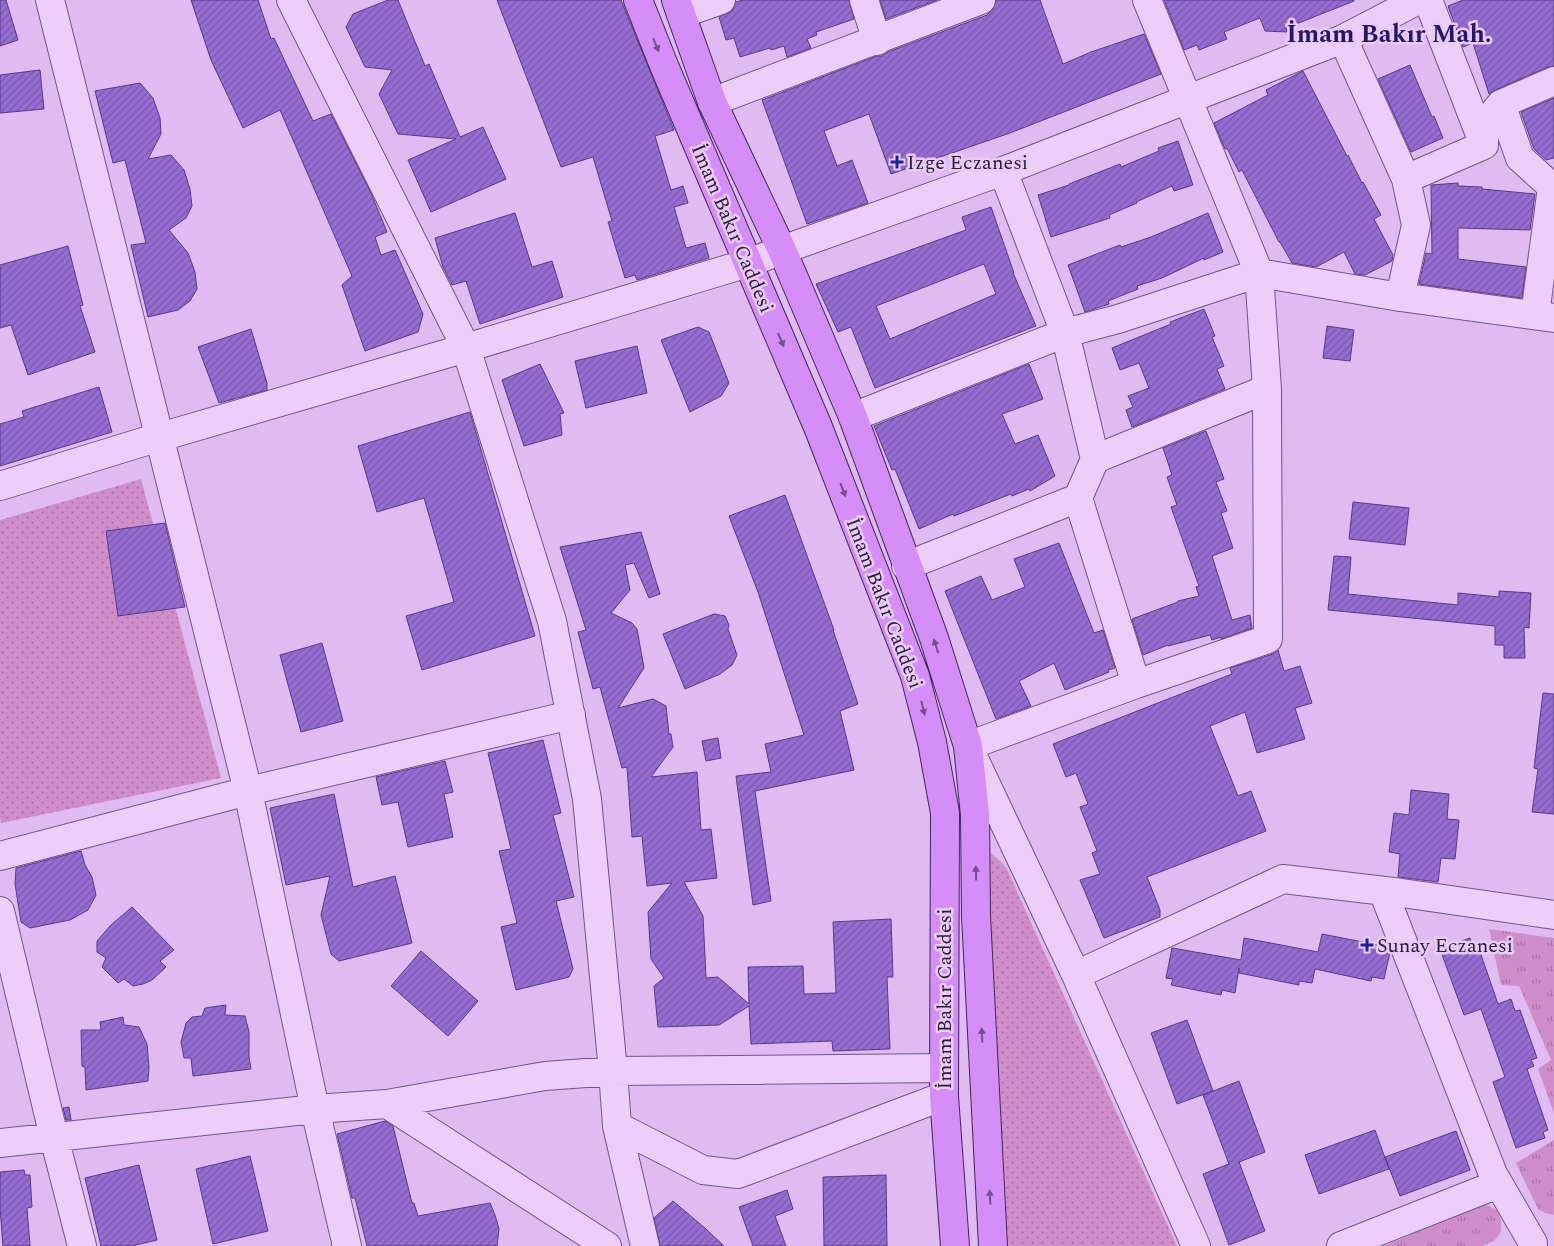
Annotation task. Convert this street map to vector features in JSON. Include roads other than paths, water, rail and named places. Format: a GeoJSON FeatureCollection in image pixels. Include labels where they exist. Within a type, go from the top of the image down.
{"type":"FeatureCollection","features":[{"type":"Feature","properties":{"kind":"main road","name":"İmam Bakır Caddesi"},"geometry":{"type":"LineString","coordinates":[[638,0],[665,68],[818,427],[911,667],[932,742],[945,813],[943,1068],[955,1246]]}},
{"type":"Feature","properties":{"kind":"main road"},"geometry":{"type":"LineString","coordinates":[[679,7],[712,102],[782,250],[853,418],[934,638],[968,746],[975,815],[976,916],[993,1246]]}},
{"type":"Feature","properties":{"kind":"street"},"geometry":{"type":"LineString","coordinates":[[50,0],[248,791],[315,1109],[347,1246]]}},
{"type":"Feature","properties":{"kind":"street"},"geometry":{"type":"LineString","coordinates":[[291,0],[466,348],[552,621],[587,800],[617,1126],[646,1246]]}},
{"type":"Feature","properties":{"kind":"street"},"geometry":{"type":"LineString","coordinates":[[679,7],[721,0]]}},
{"type":"Feature","properties":{"kind":"street"},"geometry":{"type":"LineString","coordinates":[[864,0],[877,41]]}},
{"type":"Feature","properties":{"kind":"street"},"geometry":{"type":"LineString","coordinates":[[712,102],[981,0]]}},
{"type":"Feature","properties":{"kind":"street"},"geometry":{"type":"LineString","coordinates":[[1147,0],[1259,273],[1267,388],[1268,639],[1136,684],[968,746],[1076,975],[1196,1246]]}},
{"type":"Feature","properties":{"kind":"street"},"geometry":{"type":"LineString","coordinates":[[0,486],[748,263],[1003,171],[1343,39],[1418,0]]}},
{"type":"Feature","properties":{"kind":"street"},"geometry":{"type":"LineString","coordinates":[[1428,0],[1484,145]]}},
{"type":"Feature","properties":{"kind":"street"},"geometry":{"type":"LineString","coordinates":[[1343,39],[1406,179],[1416,226],[1400,297]]}},
{"type":"Feature","properties":{"kind":"street"},"geometry":{"type":"LineString","coordinates":[[1484,145],[1484,124],[1501,104],[1554,81]]}},
{"type":"Feature","properties":{"kind":"street"},"geometry":{"type":"LineString","coordinates":[[853,418],[1065,333],[1118,319],[1259,273],[1400,297],[1544,317],[1552,187],[1520,158],[1501,104]]}},
{"type":"Feature","properties":{"kind":"street"},"geometry":{"type":"LineString","coordinates":[[1406,179],[1484,145]]}},
{"type":"Feature","properties":{"kind":"street"},"geometry":{"type":"LineString","coordinates":[[1003,171],[1065,333],[1096,459],[1078,498],[1136,684]]}},
{"type":"Feature","properties":{"kind":"street"},"geometry":{"type":"LineString","coordinates":[[1096,459],[1267,388]]}},
{"type":"Feature","properties":{"kind":"street"},"geometry":{"type":"LineString","coordinates":[[906,566],[1078,498]]}},
{"type":"Feature","properties":{"kind":"street"},"geometry":{"type":"LineString","coordinates":[[0,856],[248,791],[571,715]]}},
{"type":"Feature","properties":{"kind":"street"},"geometry":{"type":"LineString","coordinates":[[1076,975],[1283,879],[1554,915]]}},
{"type":"Feature","properties":{"kind":"street"},"geometry":{"type":"LineString","coordinates":[[1384,891],[1493,1174],[1537,1241]]}},
{"type":"Feature","properties":{"kind":"street"},"geometry":{"type":"LineString","coordinates":[[0,911],[82,1246]]}},
{"type":"Feature","properties":{"kind":"street"},"geometry":{"type":"LineString","coordinates":[[0,1143],[315,1109],[387,1104],[545,1076],[613,1071],[943,1068]]}},
{"type":"Feature","properties":{"kind":"street"},"geometry":{"type":"LineString","coordinates":[[617,1126],[703,1170],[738,1174],[944,1096]]}},
{"type":"Feature","properties":{"kind":"street"},"geometry":{"type":"LineString","coordinates":[[387,1104],[607,1246]]}},
{"type":"Feature","properties":{"kind":"street"},"geometry":{"type":"LineString","coordinates":[[1341,1246],[1498,1184]]}},
{"type":"Feature","properties":{"kind":"place","name":"Izge Eczanesi"},"geometry":{"type":"Point","coordinates":[897,162]}},
{"type":"Feature","properties":{"kind":"place","name":"Sunay Eczanesi"},"geometry":{"type":"Point","coordinates":[1367,945]}},
{"type":"Feature","properties":{"kind":"district","name":"İmam Bakır Mah."},"geometry":{"type":"Point","coordinates":[1389,33]}}]}
